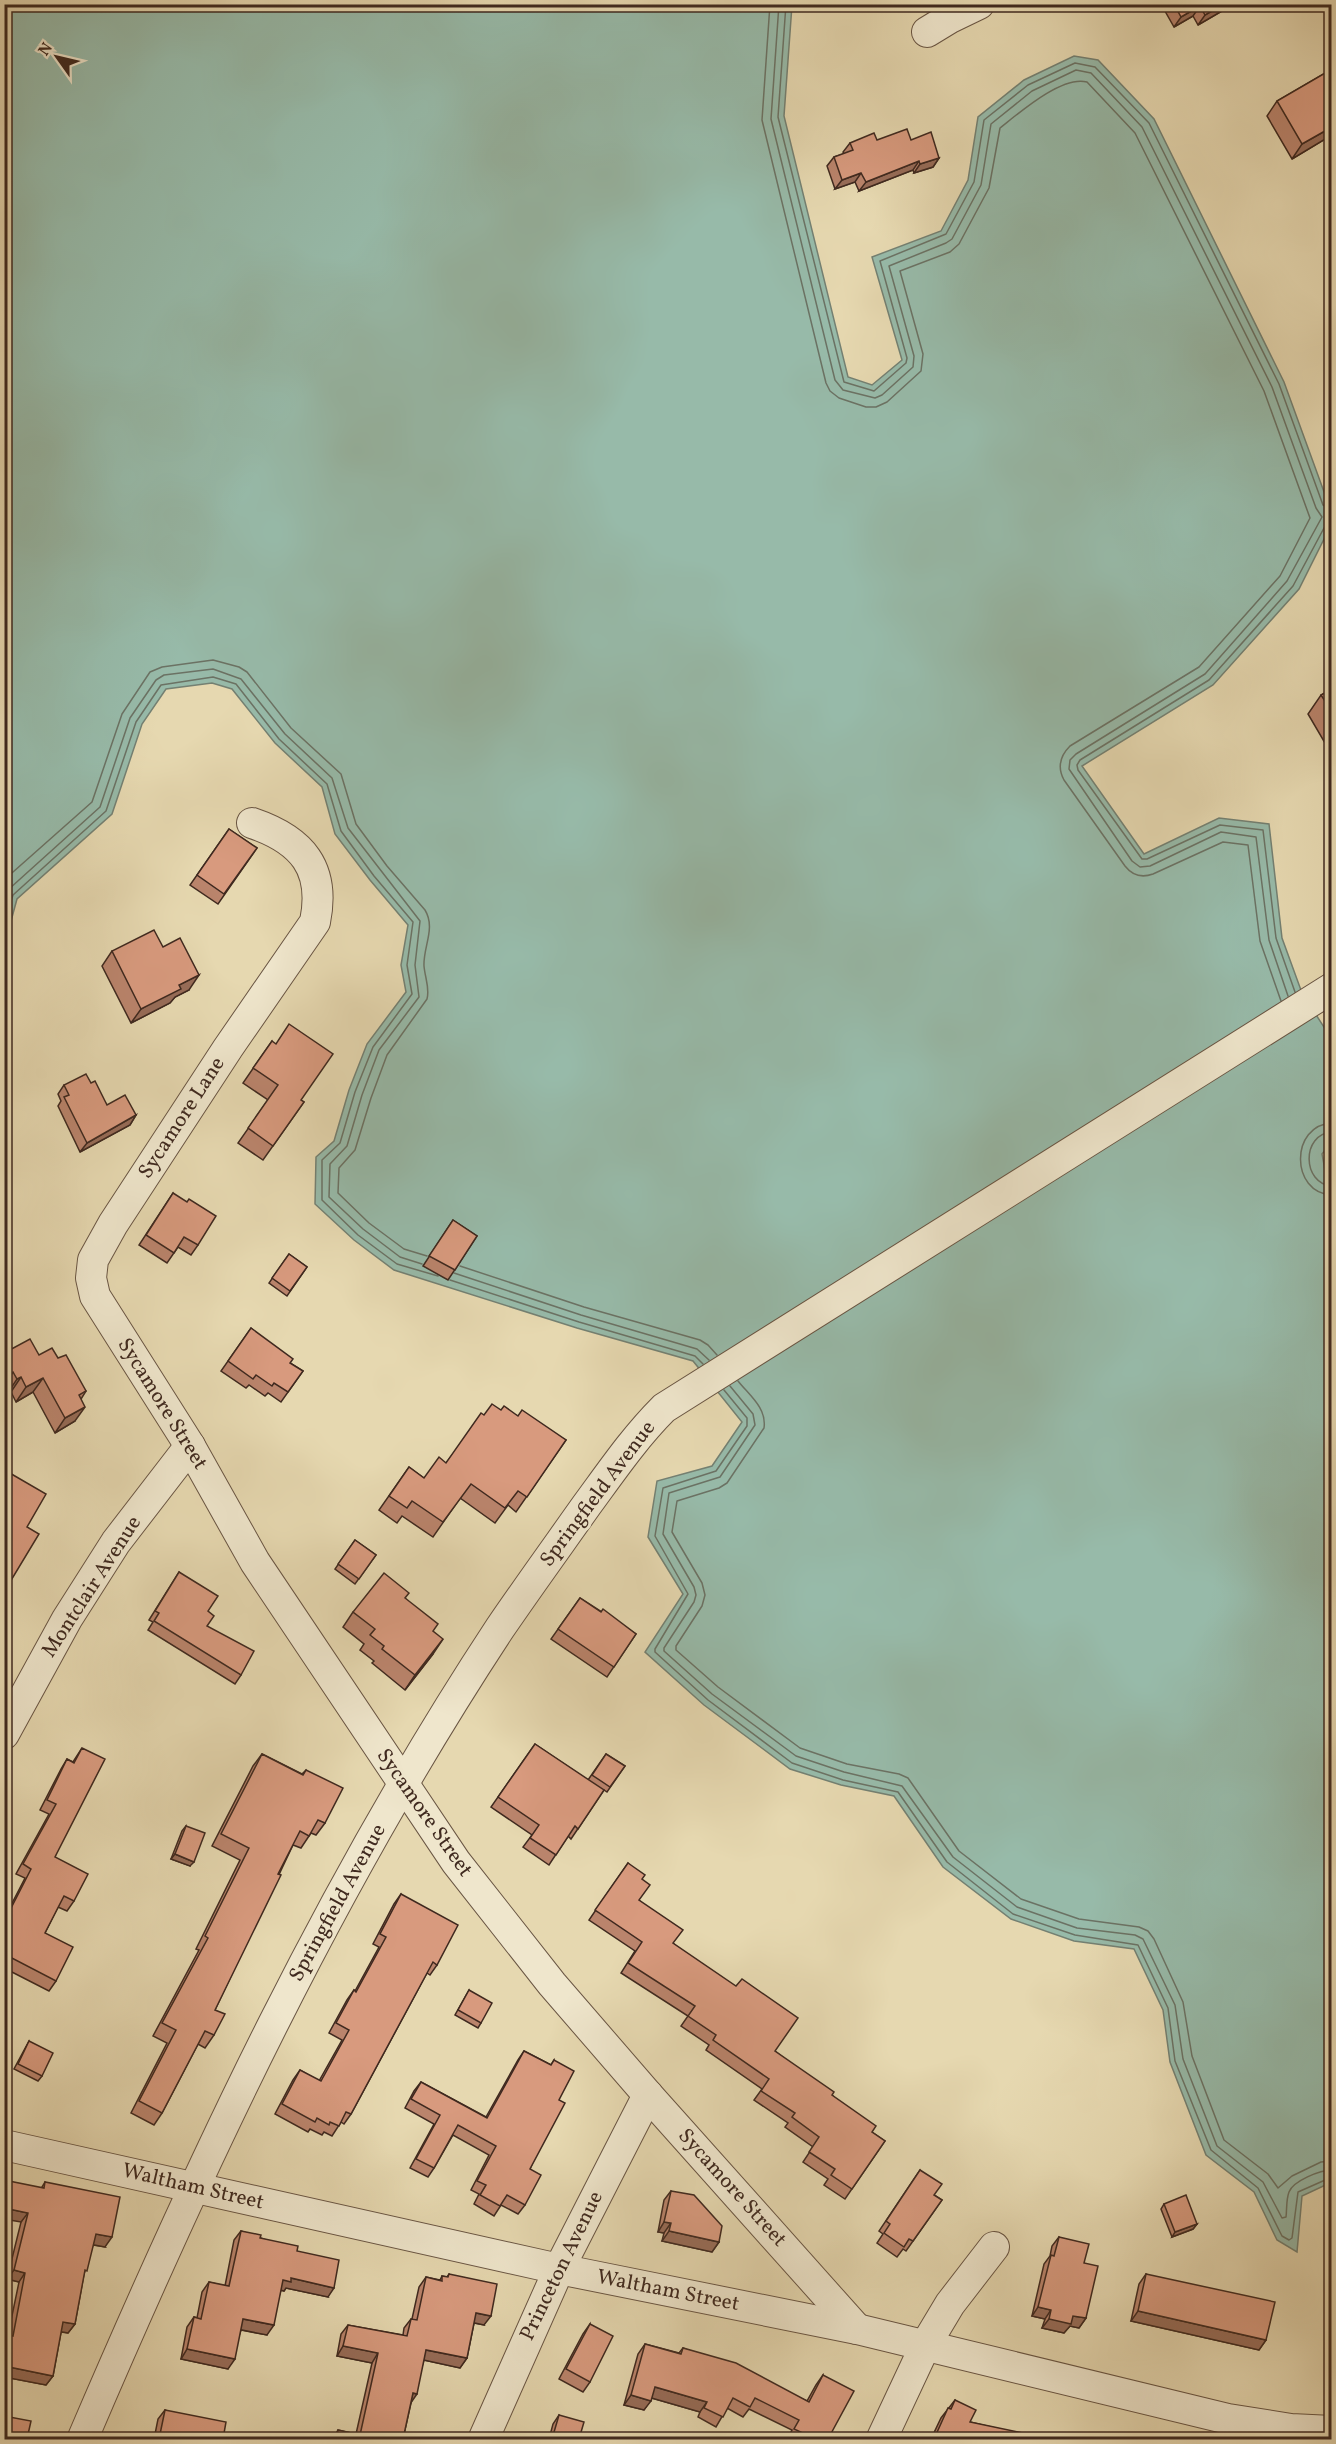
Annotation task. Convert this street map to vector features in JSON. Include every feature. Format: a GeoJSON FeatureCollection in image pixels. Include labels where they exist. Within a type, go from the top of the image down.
{"type":"FeatureCollection","features":[{"type":"Feature","properties":{"kind":"street"},"geometry":{"type":"LineString","coordinates":[[927,32],[979,4]]}},
{"type":"Feature","properties":{"kind":"street","name":"Sycamore Lane"},"geometry":{"type":"LineString","coordinates":[[105,1239],[228,1048],[315,922],[320,902],[318,885],[299,849],[278,832],[252,823]]}},
{"type":"Feature","properties":{"kind":"street","name":"Springfield Avenue"},"geometry":{"type":"LineString","coordinates":[[82,2439],[193,2187],[249,2069],[337,1900],[472,1671],[529,1585],[640,1431],[664,1408],[1331,988]]}},
{"type":"Feature","properties":{"kind":"street","name":"Sycamore Street"},"geometry":{"type":"LineString","coordinates":[[105,1239],[93,1260],[91,1278],[95,1296],[190,1446],[255,1562],[456,1862],[552,1984],[857,2329]]}},
{"type":"Feature","properties":{"kind":"street","name":"Montclair Avenue"},"geometry":{"type":"LineString","coordinates":[[4,1734],[67,1619],[116,1542],[190,1446]]}},
{"type":"Feature","properties":{"kind":"street","name":"Princeton Avenue"},"geometry":{"type":"LineString","coordinates":[[483,2439],[559,2269],[648,2095]]}},
{"type":"Feature","properties":{"kind":"street","name":"Waltham Street"},"geometry":{"type":"LineString","coordinates":[[4,2145],[559,2269],[926,2344],[1228,2419],[1332,2431]]}},
{"type":"Feature","properties":{"kind":"street"},"geometry":{"type":"LineString","coordinates":[[881,2439],[926,2344],[950,2304],[994,2247]]}},
{"type":"Feature","properties":{"kind":"water"},"geometry":{"type":"Polygon","coordinates":[[[5,5],[792,5],[784,116],[848,377],[872,385],[902,360],[872,257],[941,231],[968,180],[978,117],[1024,80],[1074,56],[1098,60],[1154,119],[1284,382],[1331,511],[1331,525],[1299,589],[1213,685],[1082,766],[1144,854],[1219,818],[1269,824],[1282,938],[1302,993],[1331,1038],[1331,1143],[1322,1154],[1325,1170],[1332,1173],[1332,2182],[1302,2196],[1297,2252],[1277,2240],[1254,2192],[1206,2155],[1170,2062],[1163,2010],[1134,1949],[1074,1941],[1011,1919],[943,1867],[894,1796],[841,1785],[790,1769],[704,1705],[645,1652],[683,1594],[648,1537],[657,1481],[712,1466],[742,1422],[693,1361],[577,1328],[394,1270],[354,1240],[315,1204],[316,1157],[334,1141],[349,1090],[367,1044],[406,992],[401,965],[408,925],[335,834],[322,787],[275,743],[232,689],[212,683],[166,689],[142,724],[112,814],[17,899],[5,943],[5,5]]]}},
{"type":"Feature","properties":{"kind":"building"},"geometry":{"type":"Polygon","coordinates":[[[1174,4],[1224,4],[1205,15],[1200,6],[1181,17],[1174,4]]]}},
{"type":"Feature","properties":{"kind":"building"},"geometry":{"type":"Polygon","coordinates":[[[1332,69],[1332,127],[1302,144],[1277,101],[1332,69]]]}},
{"type":"Feature","properties":{"kind":"building"},"geometry":{"type":"Polygon","coordinates":[[[907,129],[911,140],[931,132],[939,158],[920,164],[919,161],[866,182],[861,173],[842,180],[834,157],[853,150],[850,143],[874,133],[877,140],[907,129]]]}},
{"type":"Feature","properties":{"kind":"building"},"geometry":{"type":"Polygon","coordinates":[[[1332,689],[1332,712],[1321,695],[1332,689]]]}},
{"type":"Feature","properties":{"kind":"building"},"geometry":{"type":"Polygon","coordinates":[[[229,829],[257,848],[224,894],[197,875],[229,829]]]}},
{"type":"Feature","properties":{"kind":"building"},"geometry":{"type":"Polygon","coordinates":[[[154,930],[163,947],[180,938],[199,975],[179,985],[181,989],[141,1009],[112,951],[154,930]]]}},
{"type":"Feature","properties":{"kind":"building"},"geometry":{"type":"Polygon","coordinates":[[[289,1024],[333,1054],[301,1100],[304,1102],[273,1146],[248,1128],[278,1085],[253,1068],[272,1041],[276,1044],[289,1024]]]}},
{"type":"Feature","properties":{"kind":"building"},"geometry":{"type":"Polygon","coordinates":[[[86,1074],[91,1083],[95,1081],[107,1105],[125,1095],[136,1115],[87,1143],[64,1097],[69,1095],[64,1085],[86,1074]]]}},
{"type":"Feature","properties":{"kind":"building"},"geometry":{"type":"Polygon","coordinates":[[[173,1193],[187,1202],[189,1199],[216,1216],[198,1245],[184,1237],[174,1253],[146,1235],[173,1193]]]}},
{"type":"Feature","properties":{"kind":"building"},"geometry":{"type":"Polygon","coordinates":[[[453,1220],[477,1236],[455,1270],[429,1256],[453,1220]]]}},
{"type":"Feature","properties":{"kind":"building"},"geometry":{"type":"Polygon","coordinates":[[[289,1254],[307,1267],[290,1291],[272,1278],[289,1254]]]}},
{"type":"Feature","properties":{"kind":"building"},"geometry":{"type":"Polygon","coordinates":[[[251,1328],[293,1359],[290,1363],[303,1371],[288,1392],[274,1383],[272,1386],[256,1375],[253,1379],[228,1361],[251,1328]]]}},
{"type":"Feature","properties":{"kind":"building"},"geometry":{"type":"Polygon","coordinates":[[[30,1339],[39,1355],[52,1348],[58,1358],[66,1355],[86,1391],[79,1395],[85,1407],[65,1418],[43,1378],[26,1387],[21,1377],[17,1379],[13,1372],[4,1377],[4,1353],[30,1339]]]}},
{"type":"Feature","properties":{"kind":"building"},"geometry":{"type":"Polygon","coordinates":[[[492,1404],[501,1410],[504,1406],[518,1416],[522,1410],[566,1440],[527,1497],[518,1491],[505,1508],[471,1484],[443,1522],[412,1501],[407,1508],[389,1496],[409,1467],[424,1478],[439,1457],[446,1463],[481,1413],[484,1415],[492,1404]]]}},
{"type":"Feature","properties":{"kind":"building"},"geometry":{"type":"Polygon","coordinates":[[[8,1472],[46,1494],[27,1527],[39,1534],[4,1592],[4,1478],[8,1472]]]}},
{"type":"Feature","properties":{"kind":"building"},"geometry":{"type":"Polygon","coordinates":[[[355,1540],[376,1555],[359,1579],[338,1564],[355,1540]]]}},
{"type":"Feature","properties":{"kind":"building"},"geometry":{"type":"Polygon","coordinates":[[[179,1572],[218,1596],[208,1611],[214,1616],[207,1626],[254,1651],[241,1675],[154,1621],[159,1613],[155,1611],[179,1572]]]}},
{"type":"Feature","properties":{"kind":"building"},"geometry":{"type":"Polygon","coordinates":[[[384,1573],[409,1593],[405,1598],[438,1624],[433,1631],[443,1639],[415,1675],[382,1649],[384,1646],[370,1635],[375,1629],[353,1612],[384,1573]]]}},
{"type":"Feature","properties":{"kind":"building"},"geometry":{"type":"Polygon","coordinates":[[[580,1598],[601,1612],[603,1609],[636,1634],[614,1667],[558,1629],[580,1598]]]}},
{"type":"Feature","properties":{"kind":"building"},"geometry":{"type":"Polygon","coordinates":[[[535,1744],[604,1790],[578,1829],[575,1826],[556,1855],[530,1838],[539,1825],[498,1797],[535,1744]]]}},
{"type":"Feature","properties":{"kind":"building"},"geometry":{"type":"Polygon","coordinates":[[[82,1748],[105,1759],[55,1857],[88,1874],[74,1901],[64,1896],[45,1933],[73,1947],[56,1981],[10,1957],[4,1967],[4,1915],[8,1914],[31,1869],[23,1864],[56,1804],[47,1800],[67,1759],[74,1763],[82,1748]]]}},
{"type":"Feature","properties":{"kind":"building"},"geometry":{"type":"Polygon","coordinates":[[[262,1754],[303,1775],[306,1770],[343,1788],[325,1823],[318,1820],[309,1836],[300,1831],[215,2010],[225,2014],[214,2035],[205,2031],[162,2113],[139,2101],[176,2030],[162,2023],[208,1938],[205,1936],[249,1848],[221,1834],[262,1754]]]}},
{"type":"Feature","properties":{"kind":"building"},"geometry":{"type":"Polygon","coordinates":[[[606,1754],[625,1766],[610,1787],[592,1775],[606,1754]]]}},
{"type":"Feature","properties":{"kind":"building"},"geometry":{"type":"Polygon","coordinates":[[[186,1826],[205,1833],[194,1862],[175,1854],[186,1826]]]}},
{"type":"Feature","properties":{"kind":"building"},"geometry":{"type":"Polygon","coordinates":[[[628,1863],[645,1875],[642,1879],[650,1885],[639,1900],[683,1930],[673,1943],[736,1986],[742,1979],[798,2018],[775,2051],[834,2092],[832,2095],[876,2126],[872,2132],[885,2141],[852,2189],[831,2175],[835,2169],[809,2152],[819,2137],[792,2117],[795,2113],[761,2091],[769,2079],[713,2040],[716,2035],[688,2016],[695,2006],[628,1963],[642,1942],[595,1910],[628,1863]]]}},
{"type":"Feature","properties":{"kind":"building"},"geometry":{"type":"Polygon","coordinates":[[[401,1894],[458,1925],[437,1965],[433,1962],[351,2114],[346,2112],[339,2126],[330,2122],[329,2125],[317,2118],[315,2122],[282,2104],[300,2070],[321,2081],[349,2030],[336,2023],[386,1937],[380,1934],[401,1894]]]}},
{"type":"Feature","properties":{"kind":"building"},"geometry":{"type":"Polygon","coordinates":[[[469,1990],[492,2003],[481,2023],[458,2010],[469,1990]]]}},
{"type":"Feature","properties":{"kind":"building"},"geometry":{"type":"Polygon","coordinates":[[[29,2041],[53,2053],[42,2076],[18,2064],[29,2041]]]}},
{"type":"Feature","properties":{"kind":"building"},"geometry":{"type":"Polygon","coordinates":[[[524,2051],[551,2065],[554,2060],[574,2071],[559,2100],[565,2103],[530,2169],[541,2175],[525,2205],[507,2195],[500,2206],[480,2195],[486,2185],[477,2181],[496,2146],[458,2125],[434,2168],[416,2159],[440,2115],[411,2099],[421,2082],[487,2118],[524,2051]]]}},
{"type":"Feature","properties":{"kind":"building"},"geometry":{"type":"Polygon","coordinates":[[[920,2170],[942,2184],[934,2195],[942,2200],[913,2241],[909,2239],[904,2247],[884,2233],[890,2224],[886,2221],[920,2170]]]}},
{"type":"Feature","properties":{"kind":"building"},"geometry":{"type":"Polygon","coordinates":[[[4,2180],[44,2188],[45,2182],[120,2197],[112,2237],[96,2234],[87,2271],[85,2270],[75,2324],[63,2322],[53,2376],[4,2366],[4,2334],[13,2336],[25,2273],[14,2270],[28,2213],[4,2208],[4,2180]]]}},
{"type":"Feature","properties":{"kind":"building"},"geometry":{"type":"Polygon","coordinates":[[[671,2191],[694,2195],[722,2226],[719,2242],[669,2231],[671,2223],[664,2222],[671,2191]]]}},
{"type":"Feature","properties":{"kind":"building"},"geometry":{"type":"Polygon","coordinates":[[[1186,2195],[1197,2224],[1175,2232],[1164,2204],[1186,2195]]]}},
{"type":"Feature","properties":{"kind":"building"},"geometry":{"type":"Polygon","coordinates":[[[241,2231],[261,2235],[260,2238],[298,2246],[297,2251],[339,2260],[334,2288],[291,2278],[291,2282],[283,2280],[274,2325],[243,2319],[235,2359],[187,2349],[194,2317],[201,2319],[209,2282],[229,2286],[241,2231]]]}},
{"type":"Feature","properties":{"kind":"building"},"geometry":{"type":"Polygon","coordinates":[[[1059,2237],[1089,2244],[1084,2263],[1098,2266],[1086,2318],[1073,2316],[1071,2324],[1049,2319],[1051,2310],[1038,2307],[1051,2255],[1054,2256],[1059,2237]]]}},
{"type":"Feature","properties":{"kind":"building"},"geometry":{"type":"Polygon","coordinates":[[[449,2274],[497,2284],[491,2316],[476,2313],[467,2358],[426,2350],[417,2394],[413,2393],[403,2439],[337,2439],[338,2430],[360,2435],[378,2353],[343,2346],[348,2325],[407,2336],[411,2319],[417,2320],[426,2277],[442,2281],[442,2276],[448,2277],[449,2274]]]}},
{"type":"Feature","properties":{"kind":"building"},"geometry":{"type":"Polygon","coordinates":[[[1146,2274],[1275,2302],[1266,2340],[1138,2311],[1146,2274]]]}},
{"type":"Feature","properties":{"kind":"building"},"geometry":{"type":"Polygon","coordinates":[[[590,2324],[613,2336],[590,2382],[566,2369],[590,2324]]]}},
{"type":"Feature","properties":{"kind":"building"},"geometry":{"type":"Polygon","coordinates":[[[645,2344],[681,2354],[683,2348],[736,2363],[809,2402],[823,2375],[854,2391],[828,2439],[800,2439],[803,2433],[794,2429],[799,2420],[755,2398],[750,2407],[733,2398],[723,2417],[704,2408],[707,2402],[655,2387],[651,2401],[631,2395],[645,2344]]]}},
{"type":"Feature","properties":{"kind":"building"},"geometry":{"type":"Polygon","coordinates":[[[955,2400],[976,2410],[970,2422],[1042,2437],[1042,2439],[934,2439],[948,2408],[951,2409],[955,2400]]]}},
{"type":"Feature","properties":{"kind":"building"},"geometry":{"type":"Polygon","coordinates":[[[165,2410],[226,2422],[223,2439],[159,2439],[165,2410]]]}},
{"type":"Feature","properties":{"kind":"building"},"geometry":{"type":"Polygon","coordinates":[[[559,2415],[584,2422],[579,2439],[552,2439],[559,2415]]]}},
{"type":"Feature","properties":{"kind":"building"},"geometry":{"type":"Polygon","coordinates":[[[4,2416],[31,2421],[27,2439],[4,2439],[4,2416]]]}}]}
